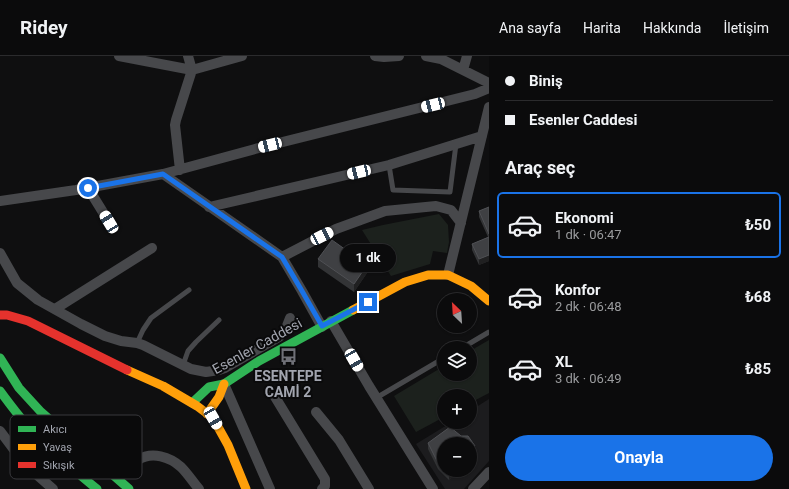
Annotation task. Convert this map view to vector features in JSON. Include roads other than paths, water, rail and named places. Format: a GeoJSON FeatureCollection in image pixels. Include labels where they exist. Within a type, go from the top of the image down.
{"type":"FeatureCollection","features":[{"type":"Feature","properties":{"kind":"main road"},"geometry":{"type":"LineString","coordinates":[[448,274],[471,286],[489,301]]}},
{"type":"Feature","properties":{"kind":"main road","name":"Esenler Caddesi"},"geometry":{"type":"LineString","coordinates":[[192,403],[209,387],[224,384],[259,361],[405,282],[428,275],[448,274]]}},
{"type":"Feature","properties":{"kind":"main road"},"geometry":{"type":"LineString","coordinates":[[0,315],[7,315],[28,321],[104,359],[163,386],[197,406],[213,418],[228,445],[246,489]]}},
{"type":"Feature","properties":{"kind":"main road"},"geometry":{"type":"LineString","coordinates":[[0,358],[18,388],[44,415]]}},
{"type":"Feature","properties":{"kind":"main road"},"geometry":{"type":"LineString","coordinates":[[207,414],[219,397],[224,384]]}},
{"type":"Feature","properties":{"kind":"main road"},"geometry":{"type":"LineString","coordinates":[[0,391],[18,415]]}},
{"type":"Feature","properties":{"kind":"main road"},"geometry":{"type":"LineString","coordinates":[[85,479],[97,489]]}},
{"type":"Feature","properties":{"kind":"main road"},"geometry":{"type":"LineString","coordinates":[[118,479],[129,489]]}},
{"type":"Feature","properties":{"kind":"street"},"geometry":{"type":"LineString","coordinates":[[119,56],[192,70],[242,56]]}},
{"type":"Feature","properties":{"kind":"street"},"geometry":{"type":"LineString","coordinates":[[180,170],[175,125],[192,70],[188,56]]}},
{"type":"Feature","properties":{"kind":"street"},"geometry":{"type":"LineString","coordinates":[[375,56],[399,56]]}},
{"type":"Feature","properties":{"kind":"street"},"geometry":{"type":"LineString","coordinates":[[426,56],[441,59],[489,83]]}},
{"type":"Feature","properties":{"kind":"street"},"geometry":{"type":"LineString","coordinates":[[463,70],[467,56]]}},
{"type":"Feature","properties":{"kind":"street"},"geometry":{"type":"LineString","coordinates":[[0,201],[88,188],[163,174],[262,147],[475,94],[489,88]]}},
{"type":"Feature","properties":{"kind":"street"},"geometry":{"type":"LineString","coordinates":[[448,274],[489,107]]}},
{"type":"Feature","properties":{"kind":"street"},"geometry":{"type":"LineString","coordinates":[[209,206],[389,165],[482,136]]}},
{"type":"Feature","properties":{"kind":"street"},"geometry":{"type":"LineString","coordinates":[[163,174],[282,257],[322,326]]}},
{"type":"Feature","properties":{"kind":"street"},"geometry":{"type":"LineString","coordinates":[[88,188],[109,222]]}},
{"type":"Feature","properties":{"kind":"street"},"geometry":{"type":"LineString","coordinates":[[282,257],[336,230],[385,211],[436,206],[451,210],[461,223]]}},
{"type":"Feature","properties":{"kind":"street"},"geometry":{"type":"LineString","coordinates":[[55,309],[152,248]]}},
{"type":"Feature","properties":{"kind":"street"},"geometry":{"type":"LineString","coordinates":[[0,253],[17,283],[38,300],[105,336],[121,341],[137,343],[191,369],[206,372],[225,368],[279,337],[285,332],[290,318]]}},
{"type":"Feature","properties":{"kind":"street"},"geometry":{"type":"LineString","coordinates":[[331,322],[376,398],[433,489]]}},
{"type":"Feature","properties":{"kind":"street"},"geometry":{"type":"LineString","coordinates":[[224,384],[270,489]]}},
{"type":"Feature","properties":{"kind":"street"},"geometry":{"type":"LineString","coordinates":[[272,392],[325,479],[325,486],[322,489]]}},
{"type":"Feature","properties":{"kind":"street"},"geometry":{"type":"LineString","coordinates":[[316,412],[339,440],[369,489]]}},
{"type":"Feature","properties":{"kind":"street"},"geometry":{"type":"LineString","coordinates":[[0,431],[10,444]]}},
{"type":"Feature","properties":{"kind":"street"},"geometry":{"type":"LineString","coordinates":[[142,458],[153,456],[164,457],[172,460],[180,466],[199,489]]}},
{"type":"Feature","properties":{"kind":"street"},"geometry":{"type":"LineString","coordinates":[[473,489],[489,472]]}},
{"type":"Feature","properties":{"kind":"street"},"geometry":{"type":"LineString","coordinates":[[42,479],[53,489]]}},
{"type":"Feature","properties":{"kind":"lane"},"geometry":{"type":"LineString","coordinates":[[389,165],[393,190],[450,192],[456,144]]}},
{"type":"Feature","properties":{"kind":"lane"},"geometry":{"type":"LineString","coordinates":[[137,343],[151,318],[190,290]]}},
{"type":"Feature","properties":{"kind":"lane"},"geometry":{"type":"LineString","coordinates":[[183,365],[188,351],[218,320]]}},
{"type":"Feature","properties":{"kind":"lane"},"geometry":{"type":"LineString","coordinates":[[474,341],[489,332]]}},
{"type":"Feature","properties":{"kind":"lane"},"geometry":{"type":"LineString","coordinates":[[376,398],[437,362]]}},
{"type":"Feature","properties":{"kind":"place","name":"ESENTEPE CAMİ 2"},"geometry":{"type":"Point","coordinates":[288,356]}}]}
